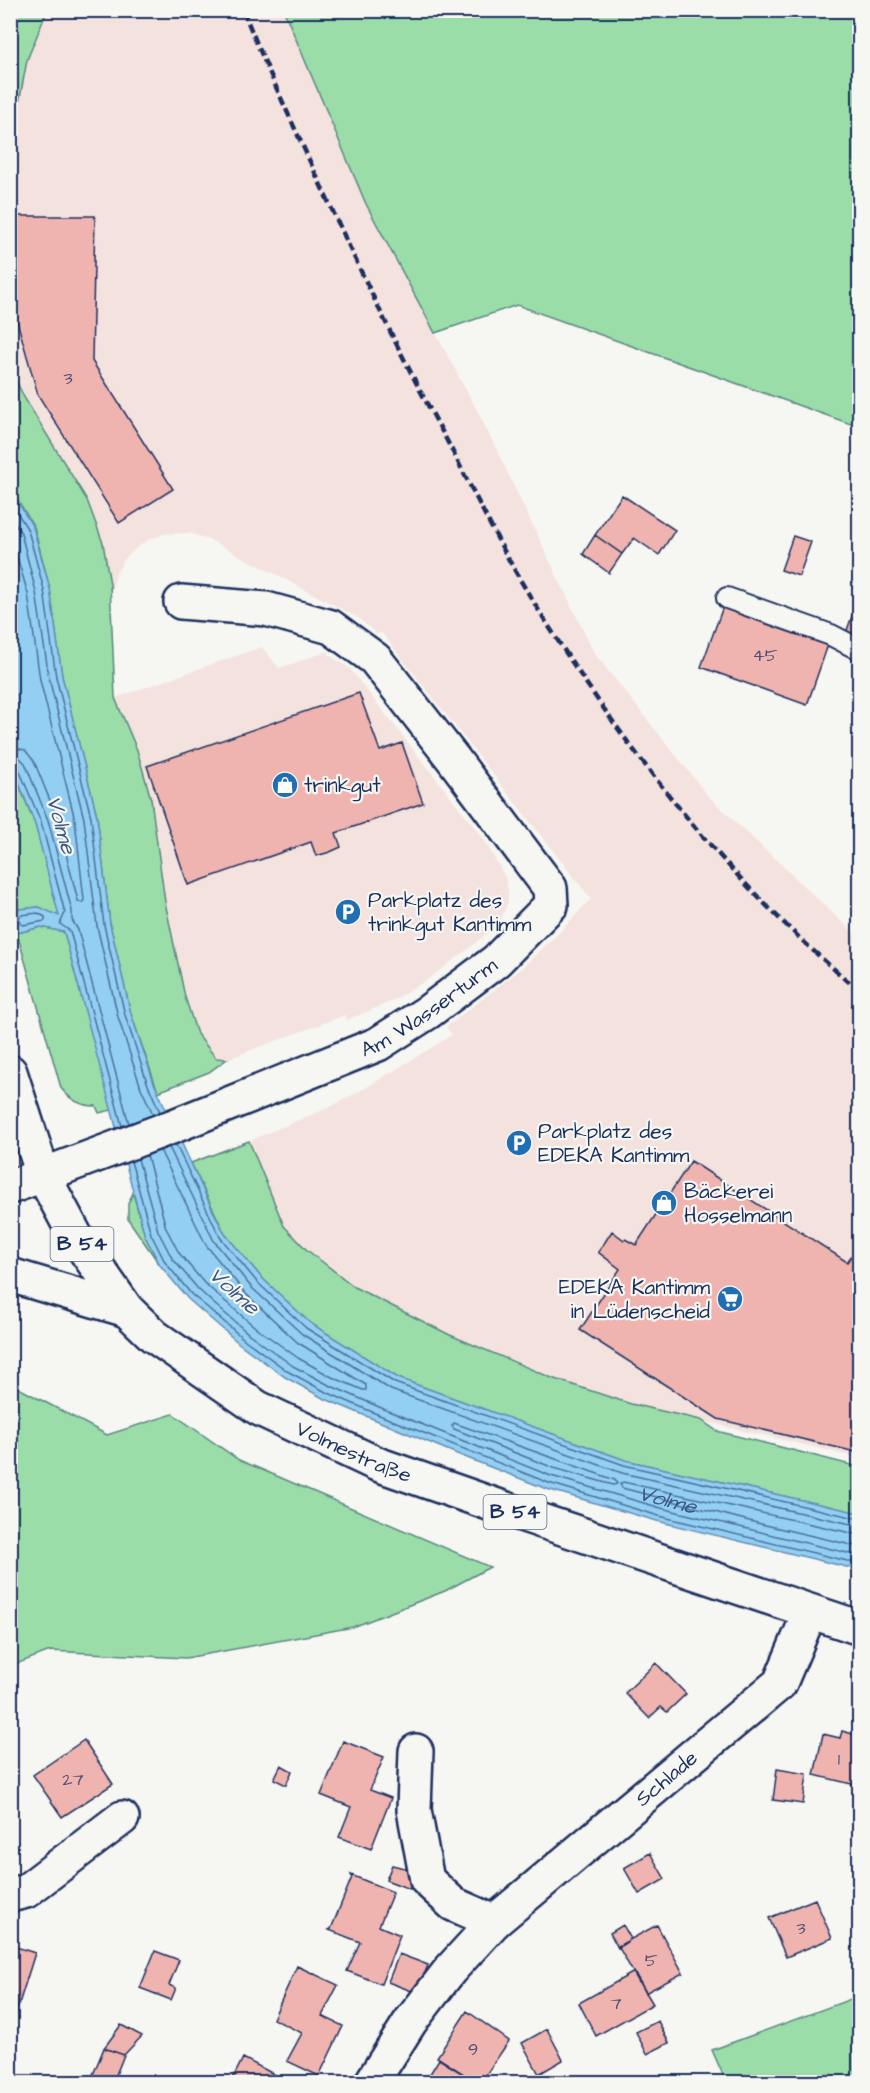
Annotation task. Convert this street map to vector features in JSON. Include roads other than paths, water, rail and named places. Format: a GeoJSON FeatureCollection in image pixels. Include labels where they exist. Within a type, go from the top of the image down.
{"type":"FeatureCollection","features":[{"type":"Feature","properties":{"kind":"street","name":"Am Wasserturm"},"geometry":{"type":"LineString","coordinates":[[10,1187],[174,1126],[378,1044],[428,1012],[496,961],[552,905],[550,888],[375,659],[331,627],[266,609],[181,602]]}},
{"type":"Feature","properties":{"kind":"street","name":"Volmestraße"},"geometry":{"type":"LineString","coordinates":[[10,1072],[43,1175],[76,1237],[127,1310],[154,1336],[258,1408],[377,1464],[860,1628]]}},
{"type":"Feature","properties":{"kind":"street"},"geometry":{"type":"LineString","coordinates":[[10,1275],[127,1310]]}},
{"type":"Feature","properties":{"kind":"street","name":"Schlade"},"geometry":{"type":"LineString","coordinates":[[372,2082],[410,2022],[450,1970],[494,1922],[780,1683],[810,1612]]}},
{"type":"Feature","properties":{"kind":"street"},"geometry":{"type":"LineString","coordinates":[[416,1751],[414,1810],[427,1880],[453,1904],[494,1922]]}},
{"type":"Feature","properties":{"kind":"street"},"geometry":{"type":"LineString","coordinates":[[10,1895],[26,1891],[122,1818]]}},
{"type":"Feature","properties":{"kind":"lane"},"geometry":{"type":"LineString","coordinates":[[727,598],[831,635],[860,650]]}},
{"type":"Feature","properties":{"kind":"water","name":"Volme"},"geometry":{"type":"Polygon","coordinates":[[[10,489],[33,527],[50,589],[62,676],[97,816],[110,924],[131,1014],[154,1083],[225,1234],[261,1277],[310,1323],[398,1378],[625,1460],[859,1513],[859,1570],[657,1521],[547,1489],[323,1398],[285,1377],[241,1345],[188,1299],[160,1265],[145,1236],[64,932],[41,927],[17,933],[11,910],[39,907],[59,916],[35,824],[11,763],[10,489]]]}},
{"type":"Feature","properties":{"kind":"railway"},"geometry":{"type":"LineString","coordinates":[[243,10],[378,307],[498,540],[533,601],[603,707],[680,810],[766,905],[860,991]]}},
{"type":"Feature","properties":{"kind":"place","name":"trinkgut"},"geometry":{"type":"Point","coordinates":[285,785]}},
{"type":"Feature","properties":{"kind":"place","name":"Parkplatz des trinkgut Kantimm"},"geometry":{"type":"Point","coordinates":[348,912]}},
{"type":"Feature","properties":{"kind":"place","name":"Parkplatz des EDEKA Kantimm"},"geometry":{"type":"Point","coordinates":[519,1143]}},
{"type":"Feature","properties":{"kind":"place","name":"Bäckerei Hosselmann"},"geometry":{"type":"Point","coordinates":[664,1203]}},
{"type":"Feature","properties":{"kind":"place","name":"EDEKA Kantimm in Lüdenscheid"},"geometry":{"type":"Point","coordinates":[730,1299]}}]}
